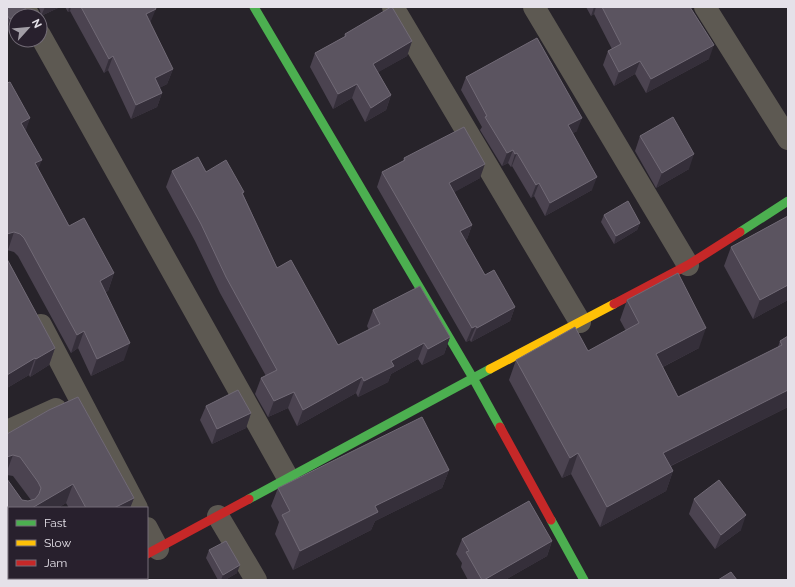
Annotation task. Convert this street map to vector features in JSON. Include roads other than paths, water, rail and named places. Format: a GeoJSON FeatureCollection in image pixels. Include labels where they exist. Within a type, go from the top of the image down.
{"type":"FeatureCollection","features":[{"type":"Feature","properties":{"kind":"street"},"geometry":{"type":"LineString","coordinates":[[254,7],[473,378],[584,580]]}},
{"type":"Feature","properties":{"kind":"street"},"geometry":{"type":"LineString","coordinates":[[393,7],[580,322]]}},
{"type":"Feature","properties":{"kind":"street"},"geometry":{"type":"LineString","coordinates":[[534,7],[688,265]]}},
{"type":"Feature","properties":{"kind":"street"},"geometry":{"type":"LineString","coordinates":[[705,7],[788,139]]}},
{"type":"Feature","properties":{"kind":"street"},"geometry":{"type":"LineString","coordinates":[[47,48],[288,478]]}},
{"type":"Feature","properties":{"kind":"street"},"geometry":{"type":"LineString","coordinates":[[148,533],[152,552],[473,378],[688,265],[788,201]]}},
{"type":"Feature","properties":{"kind":"street"},"geometry":{"type":"LineString","coordinates":[[33,310],[136,507]]}},
{"type":"Feature","properties":{"kind":"street"},"geometry":{"type":"LineString","coordinates":[[7,431],[80,398]]}},
{"type":"Feature","properties":{"kind":"street"},"geometry":{"type":"LineString","coordinates":[[218,516],[256,580]]}}]}
